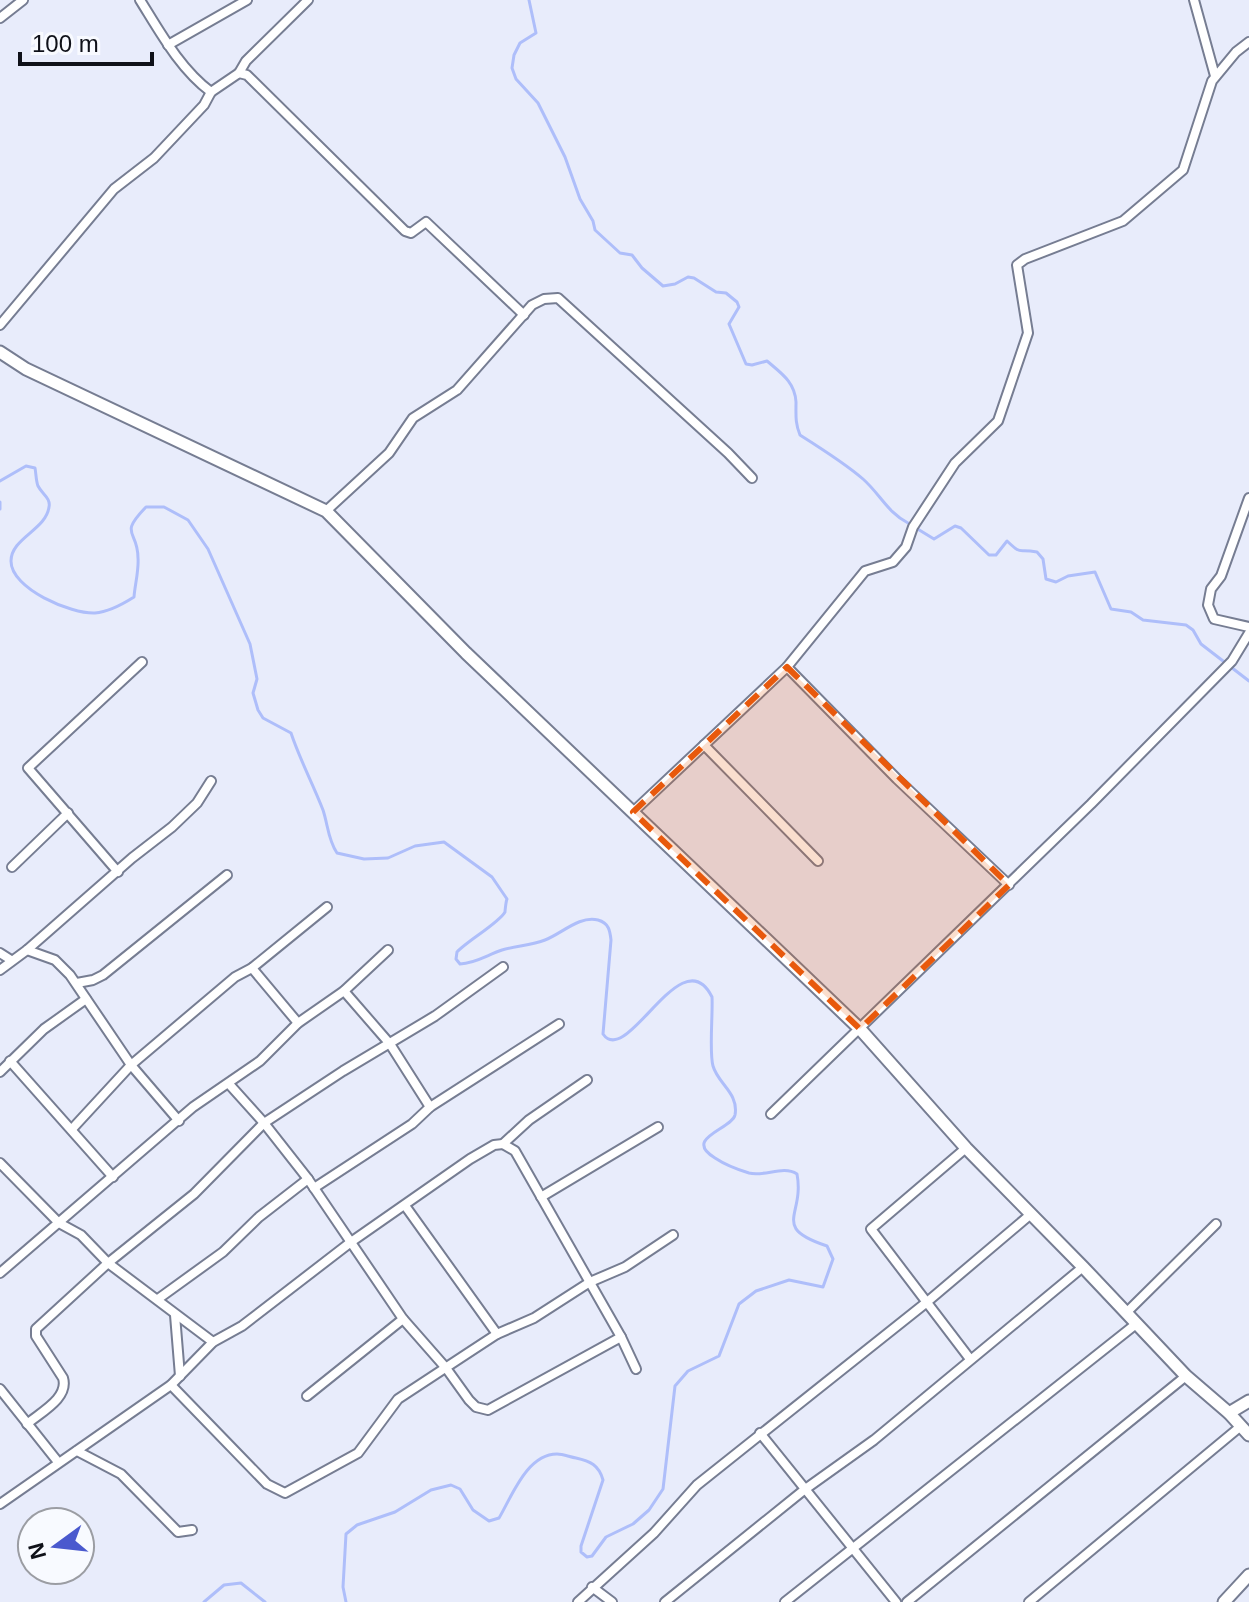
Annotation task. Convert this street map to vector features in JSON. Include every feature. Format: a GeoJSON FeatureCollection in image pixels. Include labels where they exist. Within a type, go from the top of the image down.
{"type":"FeatureCollection","features":[{"type":"Feature","properties":{"kind":"street"},"geometry":{"type":"LineString","coordinates":[[0,18],[23,0]]}},
{"type":"Feature","properties":{"kind":"street"},"geometry":{"type":"LineString","coordinates":[[140,0],[168,45],[211,92]]}},
{"type":"Feature","properties":{"kind":"street"},"geometry":{"type":"LineString","coordinates":[[168,45],[247,0]]}},
{"type":"Feature","properties":{"kind":"street"},"geometry":{"type":"LineString","coordinates":[[0,325],[114,189],[154,158],[204,105],[211,92],[239,73],[246,61],[308,0]]}},
{"type":"Feature","properties":{"kind":"street"},"geometry":{"type":"LineString","coordinates":[[1194,0],[1215,76]]}},
{"type":"Feature","properties":{"kind":"street"},"geometry":{"type":"LineString","coordinates":[[633,812],[787,667],[865,571],[893,562],[906,547],[913,527],[955,463],[1001,416],[1028,333],[1016,270],[1019,262],[1123,221],[1183,170],[1204,99],[1215,76],[1249,42]]}},
{"type":"Feature","properties":{"kind":"street"},"geometry":{"type":"LineString","coordinates":[[239,73],[247,75],[405,231],[411,233],[426,222],[524,315]]}},
{"type":"Feature","properties":{"kind":"street"},"geometry":{"type":"LineString","coordinates":[[326,511],[389,453],[413,418],[457,390],[532,305],[544,299],[558,298],[752,478]]}},
{"type":"Feature","properties":{"kind":"street"},"geometry":{"type":"LineString","coordinates":[[0,352],[26,369],[292,492],[326,511],[466,653],[860,1029],[966,1148],[1186,1376],[1245,1431],[1029,1602]]}},
{"type":"Feature","properties":{"kind":"street"},"geometry":{"type":"LineString","coordinates":[[771,1114],[1009,885],[1232,661],[1249,630],[1214,619],[1208,605],[1211,589],[1221,576],[1249,498]]}},
{"type":"Feature","properties":{"kind":"street"},"geometry":{"type":"LineString","coordinates":[[118,872],[28,768],[142,662]]}},
{"type":"Feature","properties":{"kind":"street"},"geometry":{"type":"LineString","coordinates":[[787,667],[897,779],[1009,885]]}},
{"type":"Feature","properties":{"kind":"street"},"geometry":{"type":"LineString","coordinates":[[704,745],[818,861]]}},
{"type":"Feature","properties":{"kind":"street"},"geometry":{"type":"LineString","coordinates":[[0,970],[172,827],[197,803],[211,781]]}},
{"type":"Feature","properties":{"kind":"street"},"geometry":{"type":"LineString","coordinates":[[12,867],[68,813]]}},
{"type":"Feature","properties":{"kind":"street"},"geometry":{"type":"LineString","coordinates":[[77,983],[103,975],[227,875]]}},
{"type":"Feature","properties":{"kind":"street"},"geometry":{"type":"LineString","coordinates":[[72,1129],[131,1065],[235,977],[252,968],[327,907]]}},
{"type":"Feature","properties":{"kind":"street"},"geometry":{"type":"LineString","coordinates":[[27,950],[55,960],[77,983],[131,1065],[179,1121]]}},
{"type":"Feature","properties":{"kind":"street"},"geometry":{"type":"LineString","coordinates":[[0,1273],[198,1103],[268,1055],[298,1023],[344,991],[388,950]]}},
{"type":"Feature","properties":{"kind":"street"},"geometry":{"type":"LineString","coordinates":[[0,953],[11,960]]}},
{"type":"Feature","properties":{"kind":"street"},"geometry":{"type":"LineString","coordinates":[[27,1424],[63,1394],[66,1386],[36,1336],[36,1329],[108,1263],[194,1194],[264,1123],[435,1016],[503,967]]}},
{"type":"Feature","properties":{"kind":"street"},"geometry":{"type":"LineString","coordinates":[[252,968],[298,1023]]}},
{"type":"Feature","properties":{"kind":"street"},"geometry":{"type":"LineString","coordinates":[[344,991],[390,1044],[430,1107]]}},
{"type":"Feature","properties":{"kind":"street"},"geometry":{"type":"LineString","coordinates":[[0,1072],[44,1029],[86,999]]}},
{"type":"Feature","properties":{"kind":"street"},"geometry":{"type":"LineString","coordinates":[[314,1188],[412,1124],[430,1107],[559,1024]]}},
{"type":"Feature","properties":{"kind":"street"},"geometry":{"type":"LineString","coordinates":[[10,1061],[113,1177]]}},
{"type":"Feature","properties":{"kind":"street"},"geometry":{"type":"LineString","coordinates":[[0,1504],[171,1385],[213,1342],[242,1326],[351,1242],[406,1207],[470,1159],[494,1145],[503,1144],[529,1120],[587,1080]]}},
{"type":"Feature","properties":{"kind":"street"},"geometry":{"type":"LineString","coordinates":[[229,1084],[308,1179],[403,1319],[476,1407],[488,1410],[621,1337]]}},
{"type":"Feature","properties":{"kind":"street"},"geometry":{"type":"LineString","coordinates":[[541,1197],[658,1127]]}},
{"type":"Feature","properties":{"kind":"street"},"geometry":{"type":"LineString","coordinates":[[503,1144],[515,1151],[621,1337],[636,1369]]}},
{"type":"Feature","properties":{"kind":"street"},"geometry":{"type":"LineString","coordinates":[[966,1148],[871,1229],[970,1359]]}},
{"type":"Feature","properties":{"kind":"street"},"geometry":{"type":"LineString","coordinates":[[0,1163],[59,1223],[81,1235],[108,1263],[213,1342]]}},
{"type":"Feature","properties":{"kind":"street"},"geometry":{"type":"LineString","coordinates":[[158,1299],[223,1252],[259,1217],[308,1179]]}},
{"type":"Feature","properties":{"kind":"street"},"geometry":{"type":"LineString","coordinates":[[406,1207],[497,1334]]}},
{"type":"Feature","properties":{"kind":"street"},"geometry":{"type":"LineString","coordinates":[[578,1602],[654,1533],[697,1485],[927,1302],[1031,1214]]}},
{"type":"Feature","properties":{"kind":"street"},"geometry":{"type":"LineString","coordinates":[[1126,1313],[1216,1224]]}},
{"type":"Feature","properties":{"kind":"street"},"geometry":{"type":"LineString","coordinates":[[171,1385],[267,1484],[285,1493],[358,1453],[398,1399],[497,1334],[534,1318],[590,1282],[625,1267],[673,1235]]}},
{"type":"Feature","properties":{"kind":"street"},"geometry":{"type":"LineString","coordinates":[[665,1602],[804,1490],[874,1440],[1083,1267]]}},
{"type":"Feature","properties":{"kind":"street"},"geometry":{"type":"LineString","coordinates":[[175,1315],[180,1376]]}},
{"type":"Feature","properties":{"kind":"street"},"geometry":{"type":"LineString","coordinates":[[307,1396],[403,1319]]}},
{"type":"Feature","properties":{"kind":"street"},"geometry":{"type":"LineString","coordinates":[[785,1602],[1136,1324]]}},
{"type":"Feature","properties":{"kind":"street"},"geometry":{"type":"LineString","coordinates":[[907,1602],[1186,1376]]}},
{"type":"Feature","properties":{"kind":"street"},"geometry":{"type":"LineString","coordinates":[[0,1389],[58,1462]]}},
{"type":"Feature","properties":{"kind":"street"},"geometry":{"type":"LineString","coordinates":[[1229,1413],[1249,1401]]}},
{"type":"Feature","properties":{"kind":"street"},"geometry":{"type":"LineString","coordinates":[[760,1433],[896,1602]]}},
{"type":"Feature","properties":{"kind":"street"},"geometry":{"type":"LineString","coordinates":[[77,1451],[121,1474],[172,1528],[182,1533],[192,1530]]}},
{"type":"Feature","properties":{"kind":"street"},"geometry":{"type":"LineString","coordinates":[[1224,1602],[1249,1575]]}},
{"type":"Feature","properties":{"kind":"street"},"geometry":{"type":"LineString","coordinates":[[592,1587],[612,1602]]}},
{"type":"Feature","properties":{"kind":"highlighted area"},"geometry":{"type":"Polygon","coordinates":[[[787,667],[1009,885],[860,1029],[633,812],[787,667]]]}},
{"type":"Feature","properties":{"kind":"waterway"},"geometry":{"type":"LineString","coordinates":[[529,0],[536,33],[520,43],[512,68],[516,79],[538,103],[565,157],[595,230],[620,253],[632,255],[663,286],[688,277],[694,278],[716,292],[726,293],[737,302],[739,307],[729,324],[746,364],[767,361],[786,378],[795,395],[800,435],[856,473],[895,514],[908,523]]}},
{"type":"Feature","properties":{"kind":"waterway"},"geometry":{"type":"LineString","coordinates":[[0,481],[26,466],[35,468],[38,486],[49,504],[42,522],[13,553],[11,561],[14,571],[21,581],[44,598],[84,612],[105,611],[134,597],[138,558],[131,528],[146,507],[164,507],[188,520],[208,549],[250,644],[257,679],[253,693],[258,710],[263,718],[291,733],[337,853],[364,859],[388,858],[415,846],[444,842],[492,877],[507,899],[502,916],[457,952],[456,959],[460,964],[545,940],[584,920],[602,921],[608,928],[611,940],[603,1034],[613,1040],[626,1034],[671,991],[686,982],[700,983],[712,997],[713,1066],[735,1107],[732,1120],[706,1139],[706,1151],[749,1173],[786,1171],[797,1174],[795,1226],[799,1233],[827,1246],[833,1259],[823,1287],[789,1280],[756,1291],[739,1304],[719,1356],[688,1371],[675,1386],[663,1489],[649,1510],[633,1524],[606,1537],[592,1556],[587,1557],[581,1552],[581,1546],[603,1480],[601,1475],[593,1464],[586,1461],[559,1454],[546,1456],[529,1468],[499,1518],[489,1521],[473,1510],[460,1489],[451,1485],[431,1490],[395,1512],[357,1525],[346,1534],[343,1587],[346,1602]]}},
{"type":"Feature","properties":{"kind":"waterway"},"geometry":{"type":"LineString","coordinates":[[0,502],[0,509]]}},
{"type":"Feature","properties":{"kind":"waterway"},"geometry":{"type":"LineString","coordinates":[[916,528],[934,539],[955,526],[961,528],[989,555],[996,555],[1007,541],[1018,550],[1037,552],[1043,559],[1046,579],[1056,582],[1068,576],[1095,572],[1111,609],[1131,612],[1143,620],[1186,625],[1201,644],[1249,681]]}},
{"type":"Feature","properties":{"kind":"waterway"},"geometry":{"type":"LineString","coordinates":[[204,1602],[224,1585],[241,1583],[265,1602]]}}]}
